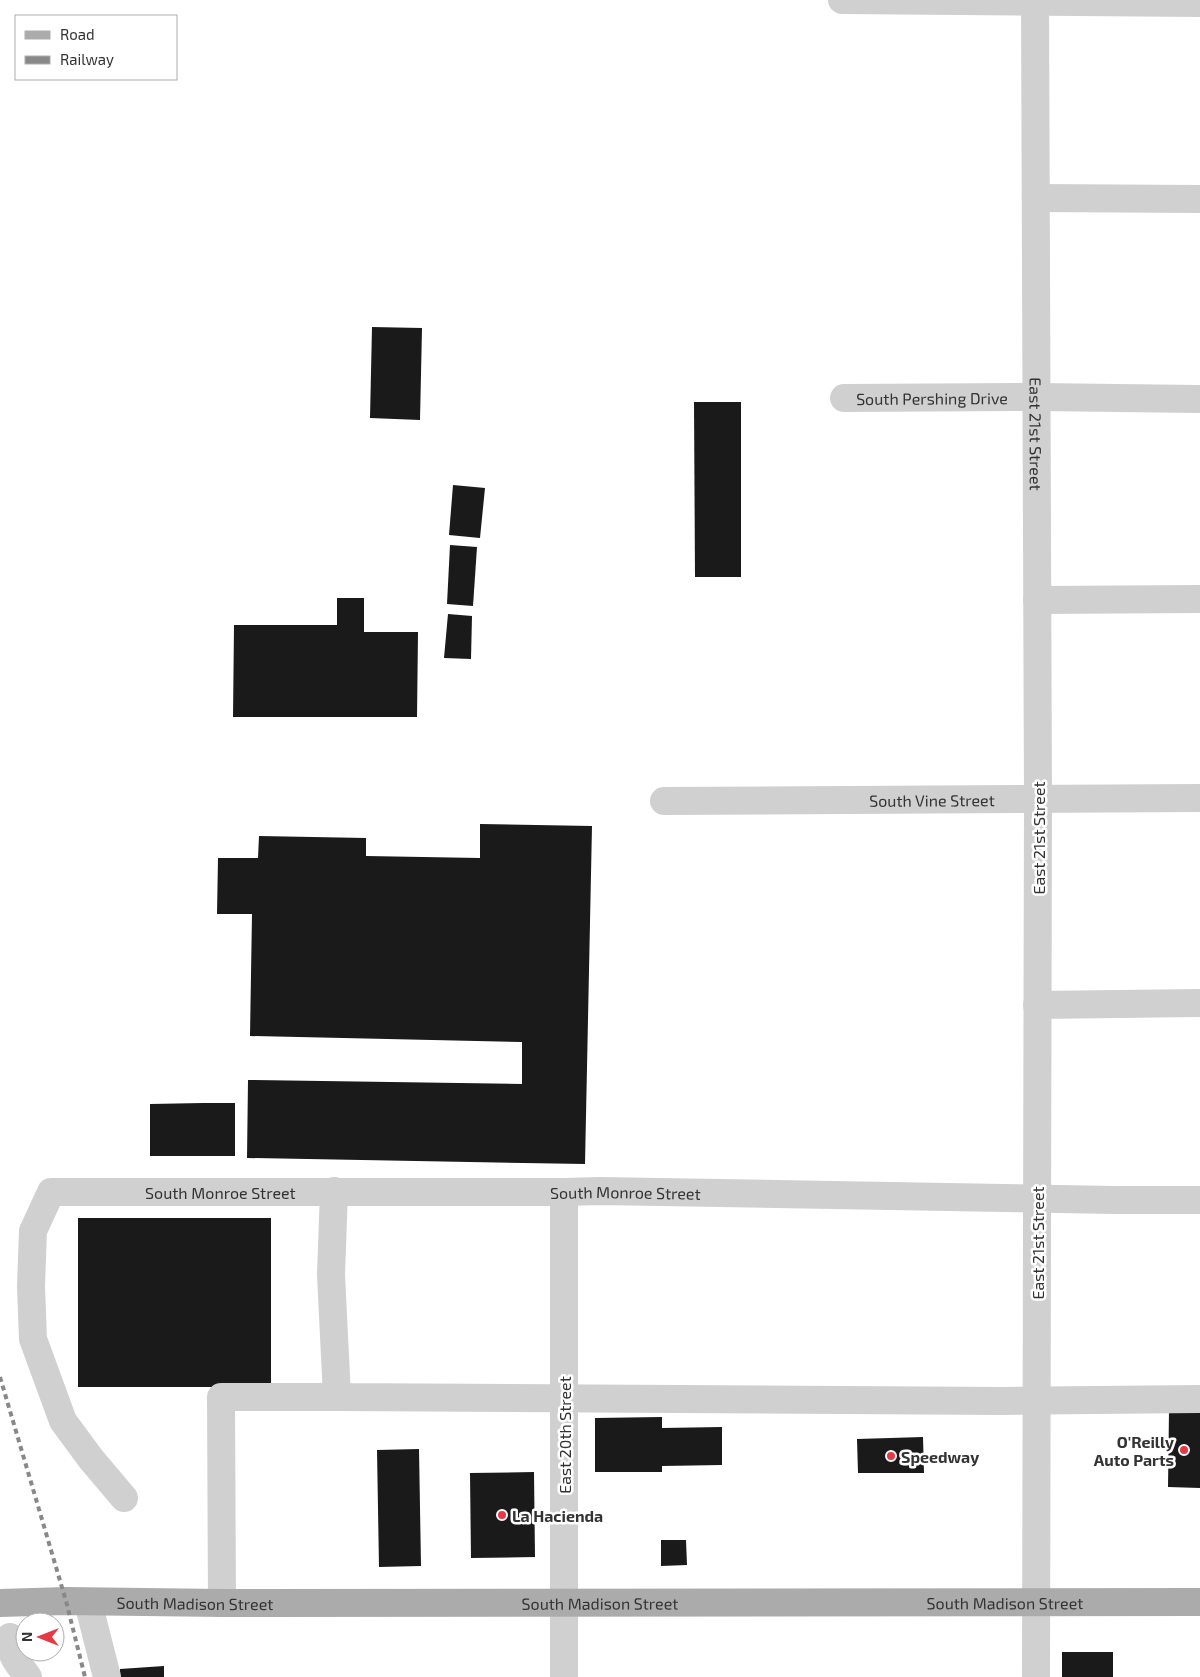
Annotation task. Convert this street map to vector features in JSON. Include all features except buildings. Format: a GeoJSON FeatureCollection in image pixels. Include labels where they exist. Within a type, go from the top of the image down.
{"type":"FeatureCollection","features":[{"type":"Feature","properties":{"kind":"main road","name":"South Madison Street"},"geometry":{"type":"LineString","coordinates":[[0,1603],[564,1602],[1036,1604],[1200,1602]]}},
{"type":"Feature","properties":{"kind":"street"},"geometry":{"type":"LineString","coordinates":[[842,0],[1200,3]]}},
{"type":"Feature","properties":{"kind":"street","name":"East 21st Street"},"geometry":{"type":"LineString","coordinates":[[1035,1],[1038,798],[1036,1677]]}},
{"type":"Feature","properties":{"kind":"street"},"geometry":{"type":"LineString","coordinates":[[1036,198],[1200,198]]}},
{"type":"Feature","properties":{"kind":"street","name":"South Pershing Drive"},"geometry":{"type":"LineString","coordinates":[[844,398],[1036,397],[1200,399]]}},
{"type":"Feature","properties":{"kind":"street"},"geometry":{"type":"LineString","coordinates":[[1037,600],[1200,599]]}},
{"type":"Feature","properties":{"kind":"street","name":"South Vine Street"},"geometry":{"type":"LineString","coordinates":[[664,801],[1200,798]]}},
{"type":"Feature","properties":{"kind":"street"},"geometry":{"type":"LineString","coordinates":[[1037,1005],[1200,1003]]}},
{"type":"Feature","properties":{"kind":"street"},"geometry":{"type":"LineString","coordinates":[[334,1191],[331,1275],[337,1397]]}},
{"type":"Feature","properties":{"kind":"street","name":"South Monroe Street"},"geometry":{"type":"LineString","coordinates":[[124,1498],[91,1459],[63,1421],[33,1339],[31,1286],[33,1231],[51,1192],[610,1191],[1200,1200]]}},
{"type":"Feature","properties":{"kind":"street","name":"East 20th Street"},"geometry":{"type":"LineString","coordinates":[[564,1192],[564,1677]]}},
{"type":"Feature","properties":{"kind":"street"},"geometry":{"type":"LineString","coordinates":[[222,1603],[220,1397],[1036,1401],[1200,1399]]}},
{"type":"Feature","properties":{"kind":"street"},"geometry":{"type":"LineString","coordinates":[[88,1602],[107,1677]]}},
{"type":"Feature","properties":{"kind":"street"},"geometry":{"type":"LineString","coordinates":[[10,1637],[10,1649],[17,1663],[28,1677]]}},
{"type":"Feature","properties":{"kind":"railway"},"geometry":{"type":"LineString","coordinates":[[0,1377],[66,1601],[85,1677]]}},
{"type":"Feature","properties":{"kind":"place","name":"O'Reilly Auto Parts"},"geometry":{"type":"Point","coordinates":[1184,1450]}},
{"type":"Feature","properties":{"kind":"place","name":"Speedway"},"geometry":{"type":"Point","coordinates":[891,1456]}},
{"type":"Feature","properties":{"kind":"place","name":"La Hacienda"},"geometry":{"type":"Point","coordinates":[502,1515]}}]}
